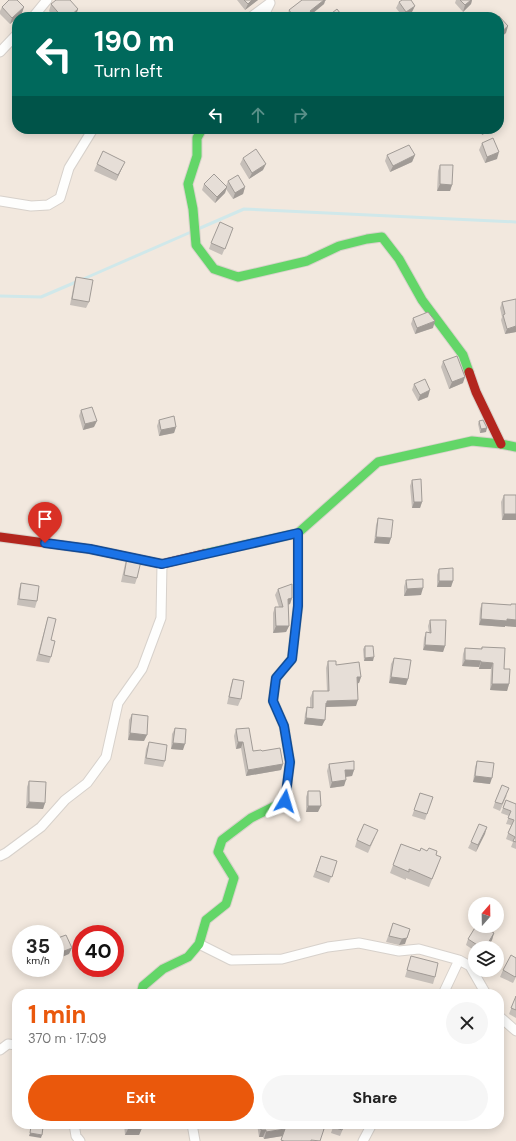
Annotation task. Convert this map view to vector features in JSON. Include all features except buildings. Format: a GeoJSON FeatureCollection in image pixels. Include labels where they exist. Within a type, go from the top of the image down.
{"type":"FeatureCollection","features":[{"type":"Feature","properties":{"kind":"street"},"geometry":{"type":"LineString","coordinates":[[37,12],[47,0]]}},
{"type":"Feature","properties":{"kind":"street"},"geometry":{"type":"LineString","coordinates":[[257,12],[270,1]]}},
{"type":"Feature","properties":{"kind":"street"},"geometry":{"type":"LineString","coordinates":[[265,12],[270,1]]}},
{"type":"Feature","properties":{"kind":"street"},"geometry":{"type":"LineString","coordinates":[[0,52],[12,39]]}},
{"type":"Feature","properties":{"kind":"street"},"geometry":{"type":"LineString","coordinates":[[0,201],[31,206],[48,205],[60,198],[69,168],[90,134]]}},
{"type":"Feature","properties":{"kind":"street"},"geometry":{"type":"LineString","coordinates":[[200,134],[198,138],[197,156],[188,184],[193,209],[196,245],[214,269],[238,277],[307,261],[339,246],[382,237],[399,259],[422,300],[463,355],[476,392],[501,444]]}},
{"type":"Feature","properties":{"kind":"street"},"geometry":{"type":"LineString","coordinates":[[0,537],[90,549],[162,564],[298,533],[378,462],[472,442],[501,444],[516,447]]}},
{"type":"Feature","properties":{"kind":"street"},"geometry":{"type":"LineString","coordinates":[[142,989],[143,986],[163,969],[188,957],[199,944],[206,920],[226,904],[234,878],[218,852],[222,840],[251,818],[285,801],[290,762],[284,726],[273,701],[276,678],[292,659],[298,606],[298,533]]}},
{"type":"Feature","properties":{"kind":"street"},"geometry":{"type":"LineString","coordinates":[[0,856],[41,827],[65,800],[87,783],[106,757],[118,703],[142,669],[162,618],[162,564]]}},
{"type":"Feature","properties":{"kind":"street"},"geometry":{"type":"LineString","coordinates":[[199,944],[231,960],[282,959],[328,947],[359,943],[399,951],[419,949],[459,960],[470,966],[483,989]]}},
{"type":"Feature","properties":{"kind":"street"},"geometry":{"type":"LineString","coordinates":[[445,989],[459,960]]}},
{"type":"Feature","properties":{"kind":"street"},"geometry":{"type":"LineString","coordinates":[[504,1020],[516,1031]]}},
{"type":"Feature","properties":{"kind":"street"},"geometry":{"type":"LineString","coordinates":[[0,1050],[8,1044],[12,1044]]}},
{"type":"Feature","properties":{"kind":"street"},"geometry":{"type":"LineString","coordinates":[[74,1129],[75,1139]]}},
{"type":"Feature","properties":{"kind":"street"},"geometry":{"type":"LineString","coordinates":[[193,1129],[195,1141]]}},
{"type":"Feature","properties":{"kind":"street"},"geometry":{"type":"LineString","coordinates":[[363,1141],[369,1129]]}},
{"type":"Feature","properties":{"kind":"shaded area"},"geometry":{"type":"Polygon","coordinates":[[[0,0],[516,0],[516,1141],[0,1141],[0,0]]]}},
{"type":"Feature","properties":{"kind":"waterway"},"geometry":{"type":"LineString","coordinates":[[198,229],[244,209],[516,222]]}},
{"type":"Feature","properties":{"kind":"waterway"},"geometry":{"type":"LineString","coordinates":[[81,280],[191,232]]}},
{"type":"Feature","properties":{"kind":"waterway"},"geometry":{"type":"LineString","coordinates":[[0,296],[41,297],[76,282]]}},
{"type":"Feature","properties":{"kind":"traffic: fast"},"geometry":{"type":"LineString","coordinates":[[199,134],[197,138],[197,156],[188,184],[193,209],[196,245],[214,269],[238,277],[307,261],[339,246],[382,237],[399,259],[422,300],[463,355],[469,372]]}},
{"type":"Feature","properties":{"kind":"traffic: fast"},"geometry":{"type":"LineString","coordinates":[[204,554],[298,533],[378,462],[472,441],[516,447]]}},
{"type":"Feature","properties":{"kind":"traffic: fast"},"geometry":{"type":"LineString","coordinates":[[142,989],[143,986],[163,969],[188,957],[199,944],[206,920],[226,904],[234,878],[218,852],[222,840],[251,818],[285,801],[290,762],[284,726],[273,701],[276,678],[292,659],[298,606],[298,533]]}},
{"type":"Feature","properties":{"kind":"traffic: jam"},"geometry":{"type":"LineString","coordinates":[[469,372],[476,392],[501,444]]}},
{"type":"Feature","properties":{"kind":"traffic: jam"},"geometry":{"type":"LineString","coordinates":[[0,537],[90,549],[162,564],[204,554]]}},
{"type":"Feature","properties":{"kind":"route"},"geometry":{"type":"LineString","coordinates":[[45,543],[90,549],[162,564],[298,533],[298,606],[292,659],[276,678],[273,701],[284,726],[290,762],[285,801]]}}]}
